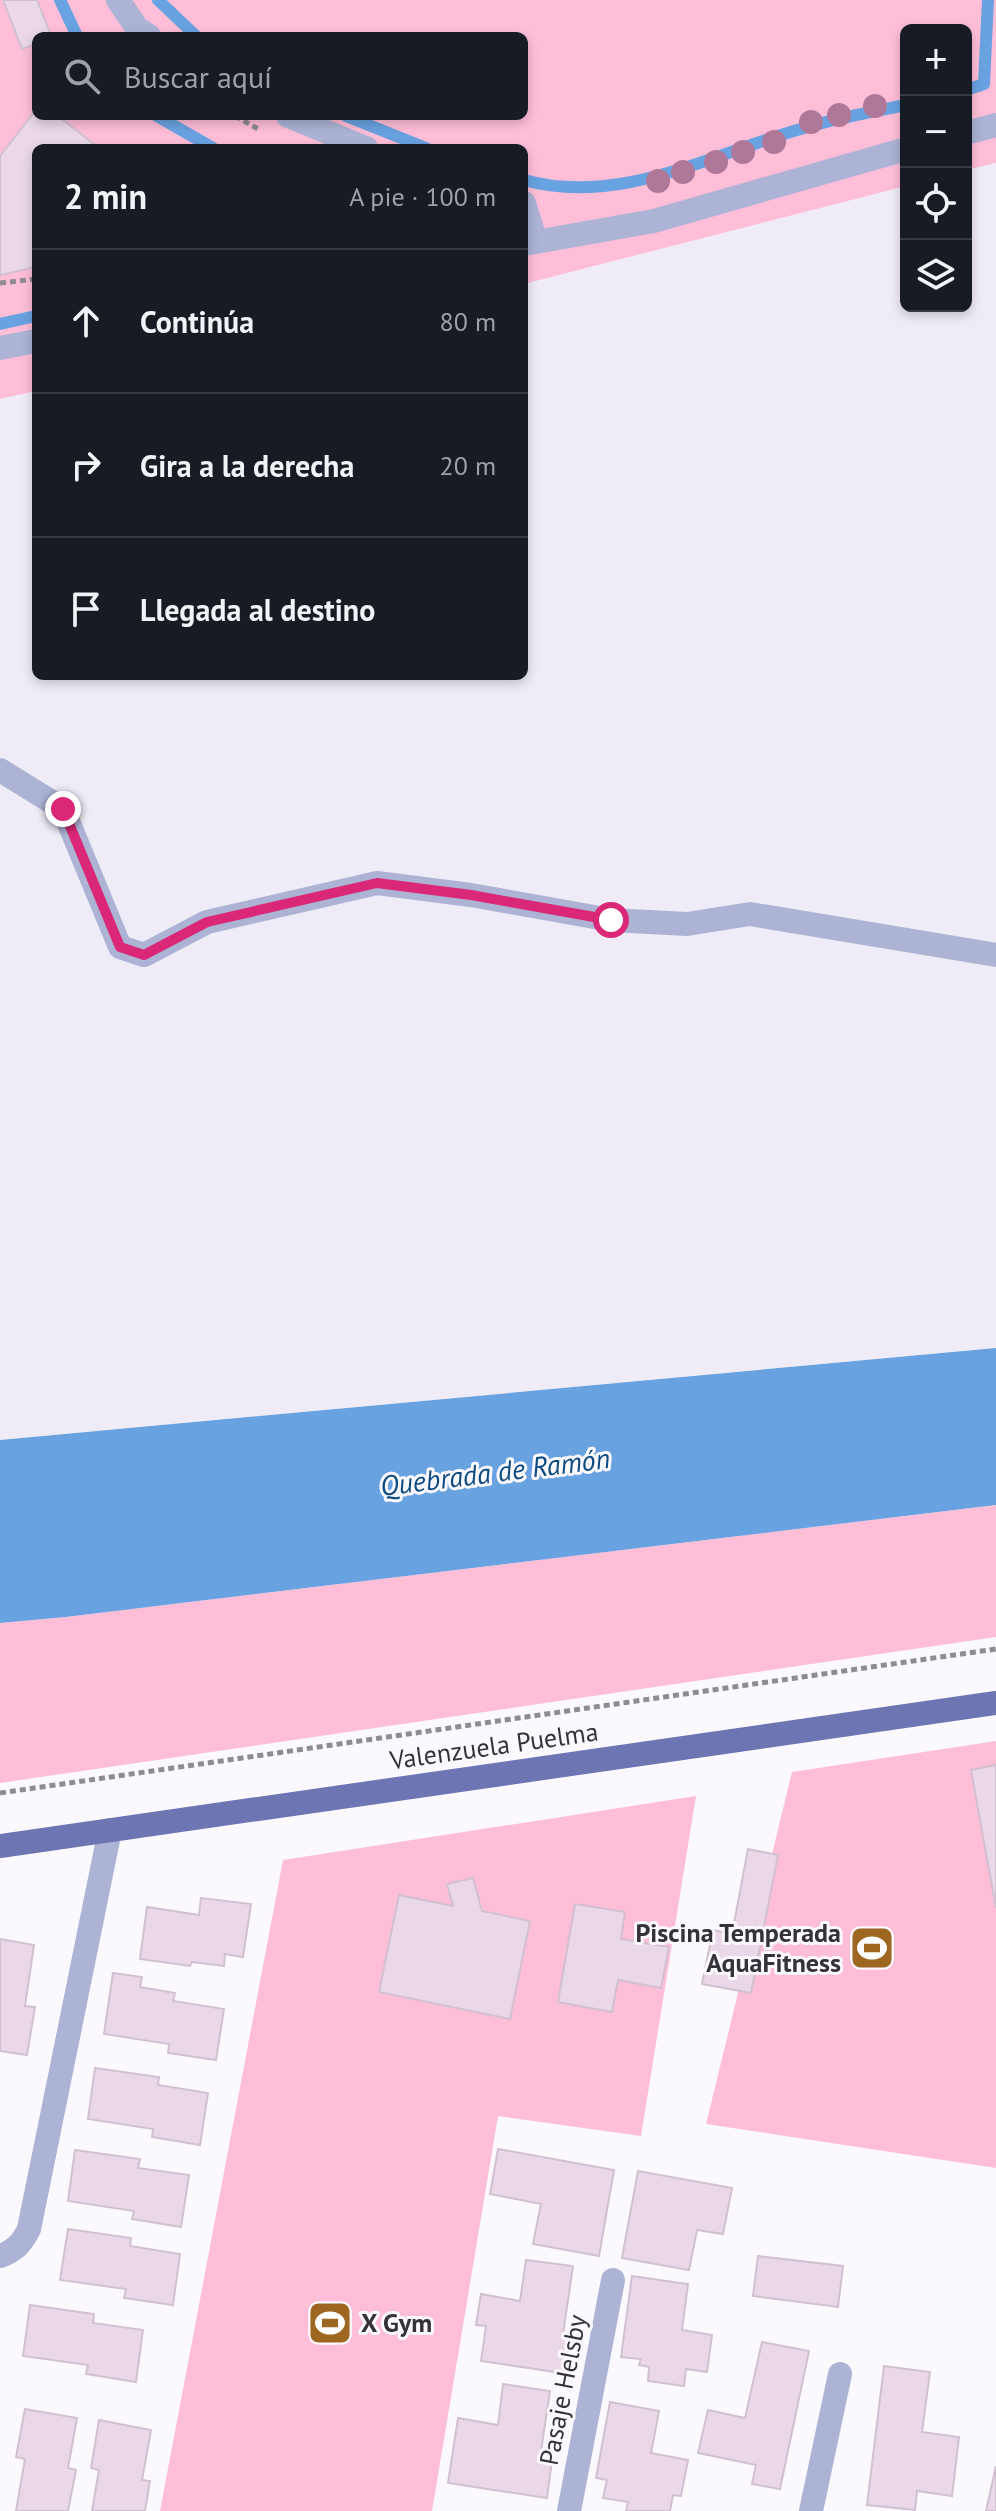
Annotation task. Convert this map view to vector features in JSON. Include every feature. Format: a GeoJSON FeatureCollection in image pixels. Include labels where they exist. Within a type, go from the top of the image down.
{"type":"FeatureCollection","features":[{"type":"Feature","properties":{"kind":"main road","name":"Valenzuela Puelma"},"geometry":{"type":"LineString","coordinates":[[0,1846],[996,1703]]}},
{"type":"Feature","properties":{"kind":"street"},"geometry":{"type":"LineString","coordinates":[[118,0],[143,32]]}},
{"type":"Feature","properties":{"kind":"street"},"geometry":{"type":"LineString","coordinates":[[298,120],[356,144]]}},
{"type":"Feature","properties":{"kind":"street"},"geometry":{"type":"LineString","coordinates":[[972,131],[996,125]]}},
{"type":"Feature","properties":{"kind":"street"},"geometry":{"type":"LineString","coordinates":[[530,243],[654,221],[900,151]]}},
{"type":"Feature","properties":{"kind":"street"},"geometry":{"type":"LineString","coordinates":[[0,348],[32,342]]}},
{"type":"Feature","properties":{"kind":"street"},"geometry":{"type":"LineString","coordinates":[[0,770],[63,809],[120,947],[144,955],[207,922],[377,883],[471,895],[611,920],[687,924],[750,914],[996,955]]}},
{"type":"Feature","properties":{"kind":"street"},"geometry":{"type":"LineString","coordinates":[[0,2256],[11,2252],[22,2242],[29,2229],[110,1830]]}},
{"type":"Feature","properties":{"kind":"street","name":"Pasaje Helsby"},"geometry":{"type":"LineString","coordinates":[[569,2511],[613,2280]]}},
{"type":"Feature","properties":{"kind":"street"},"geometry":{"type":"LineString","coordinates":[[811,2511],[840,2374]]}},
{"type":"Feature","properties":{"kind":"path"},"geometry":{"type":"LineString","coordinates":[[0,283],[32,279]]}},
{"type":"Feature","properties":{"kind":"path"},"geometry":{"type":"LineString","coordinates":[[0,1793],[996,1649]]}},
{"type":"Feature","properties":{"kind":"shaded area"},"geometry":{"type":"Polygon","coordinates":[[[0,0],[996,0],[996,163],[972,169],[972,24],[900,24],[900,188],[528,283],[528,144],[32,144],[32,392],[0,399],[0,0]]]}},
{"type":"Feature","properties":{"kind":"shaded area"},"geometry":{"type":"Polygon","coordinates":[[[996,163],[996,1348],[0,1440],[0,399],[32,392],[32,680],[528,680],[528,283],[900,188],[900,312],[972,312],[972,169],[996,163]]]}},
{"type":"Feature","properties":{"kind":"shaded area"},"geometry":{"type":"Polygon","coordinates":[[[996,1505],[996,1637],[0,1783],[0,1623],[996,1505]]]}},
{"type":"Feature","properties":{"kind":"shaded area","name":"Piscina Temperada AquaFitness"},"geometry":{"type":"Polygon","coordinates":[[[996,1741],[996,2168],[706,2124],[792,1772],[996,1741]]]}},
{"type":"Feature","properties":{"kind":"shaded area","name":"X Gym"},"geometry":{"type":"Polygon","coordinates":[[[696,1796],[641,2136],[498,2116],[432,2511],[160,2511],[283,1860],[696,1796]]]}},
{"type":"Feature","properties":{"kind":"water","name":"Quebrada de Ramón"},"geometry":{"type":"Polygon","coordinates":[[[996,1348],[996,1505],[0,1623],[0,1440],[996,1348]]]}},
{"type":"Feature","properties":{"kind":"building"},"geometry":{"type":"Polygon","coordinates":[[[3,0],[37,0],[49,32],[32,32],[32,45],[22,49],[3,0]]]}},
{"type":"Feature","properties":{"kind":"building"},"geometry":{"type":"Polygon","coordinates":[[[32,115],[32,120],[63,120],[94,144],[32,144],[32,267],[0,275],[0,156],[32,115]]]}},
{"type":"Feature","properties":{"kind":"building"},"geometry":{"type":"Polygon","coordinates":[[[996,1765],[996,1908],[971,1770],[996,1765]]]}},
{"type":"Feature","properties":{"kind":"building"},"geometry":{"type":"Polygon","coordinates":[[[748,1849],[778,1855],[751,1993],[702,1984],[713,1930],[732,1934],[748,1849]]]}},
{"type":"Feature","properties":{"kind":"building"},"geometry":{"type":"Polygon","coordinates":[[[473,1878],[482,1911],[530,1921],[510,2019],[379,1992],[399,1895],[453,1906],[447,1884],[473,1878]]]}},
{"type":"Feature","properties":{"kind":"building"},"geometry":{"type":"Polygon","coordinates":[[[201,1898],[251,1904],[243,1957],[225,1954],[224,1966],[192,1962],[190,1966],[140,1959],[147,1907],[199,1915],[201,1898]]]}},
{"type":"Feature","properties":{"kind":"building"},"geometry":{"type":"Polygon","coordinates":[[[575,1904],[625,1912],[621,1939],[669,1947],[661,1988],[618,1980],[612,2012],[558,2002],[575,1904]]]}},
{"type":"Feature","properties":{"kind":"building"},"geometry":{"type":"Polygon","coordinates":[[[0,1939],[34,1945],[25,2006],[35,2007],[27,2055],[0,2051],[0,1939]]]}},
{"type":"Feature","properties":{"kind":"building"},"geometry":{"type":"Polygon","coordinates":[[[113,1973],[142,1977],[140,1987],[175,1993],[173,2001],[224,2009],[216,2060],[168,2053],[169,2044],[104,2034],[113,1973]]]}},
{"type":"Feature","properties":{"kind":"building"},"geometry":{"type":"Polygon","coordinates":[[[95,2068],[159,2077],[158,2085],[208,2093],[200,2145],[152,2137],[153,2129],[88,2119],[95,2068]]]}},
{"type":"Feature","properties":{"kind":"building"},"geometry":{"type":"Polygon","coordinates":[[[498,2149],[614,2170],[599,2256],[533,2244],[541,2204],[490,2194],[498,2149]]]}},
{"type":"Feature","properties":{"kind":"building"},"geometry":{"type":"Polygon","coordinates":[[[75,2150],[140,2159],[138,2168],[189,2175],[181,2227],[132,2219],[134,2211],[68,2201],[75,2150]]]}},
{"type":"Feature","properties":{"kind":"building"},"geometry":{"type":"Polygon","coordinates":[[[638,2171],[732,2188],[723,2234],[697,2230],[689,2270],[622,2258],[638,2171]]]}},
{"type":"Feature","properties":{"kind":"building"},"geometry":{"type":"Polygon","coordinates":[[[68,2229],[131,2238],[130,2246],[180,2254],[173,2305],[124,2298],[126,2289],[60,2280],[68,2229]]]}},
{"type":"Feature","properties":{"kind":"building"},"geometry":{"type":"Polygon","coordinates":[[[758,2256],[843,2266],[838,2307],[753,2296],[758,2256]]]}},
{"type":"Feature","properties":{"kind":"building"},"geometry":{"type":"Polygon","coordinates":[[[526,2260],[573,2266],[563,2334],[575,2335],[569,2374],[481,2361],[486,2326],[476,2325],[481,2294],[520,2301],[526,2260]]]}},
{"type":"Feature","properties":{"kind":"building"},"geometry":{"type":"Polygon","coordinates":[[[632,2276],[688,2284],[682,2330],[712,2335],[707,2372],[686,2369],[684,2386],[648,2381],[649,2367],[639,2365],[641,2359],[621,2357],[632,2276]]]}},
{"type":"Feature","properties":{"kind":"building"},"geometry":{"type":"Polygon","coordinates":[[[30,2305],[94,2314],[93,2323],[143,2330],[136,2382],[86,2374],[88,2365],[23,2356],[30,2305]]]}},
{"type":"Feature","properties":{"kind":"building"},"geometry":{"type":"Polygon","coordinates":[[[762,2342],[809,2351],[780,2489],[752,2484],[756,2465],[698,2453],[708,2410],[745,2418],[762,2342]]]}},
{"type":"Feature","properties":{"kind":"building"},"geometry":{"type":"Polygon","coordinates":[[[884,2366],[930,2372],[922,2432],[959,2437],[952,2496],[917,2491],[915,2510],[867,2505],[884,2366]]]}},
{"type":"Feature","properties":{"kind":"building"},"geometry":{"type":"Polygon","coordinates":[[[503,2384],[550,2391],[540,2458],[552,2460],[547,2498],[448,2483],[458,2418],[498,2425],[503,2384]]]}},
{"type":"Feature","properties":{"kind":"building"},"geometry":{"type":"Polygon","coordinates":[[[610,2402],[659,2411],[651,2453],[688,2460],[681,2496],[673,2495],[670,2511],[626,2511],[628,2502],[603,2498],[607,2480],[596,2478],[610,2402]]]}},
{"type":"Feature","properties":{"kind":"building"},"geometry":{"type":"Polygon","coordinates":[[[25,2409],[77,2418],[68,2468],[76,2470],[68,2511],[16,2511],[25,2459],[16,2457],[25,2409]]]}},
{"type":"Feature","properties":{"kind":"building"},"geometry":{"type":"Polygon","coordinates":[[[99,2420],[151,2430],[142,2480],[150,2481],[145,2511],[92,2511],[99,2470],[91,2468],[99,2420]]]}},
{"type":"Feature","properties":{"kind":"building"},"geometry":{"type":"Polygon","coordinates":[[[996,2466],[996,2511],[986,2511],[996,2466]]]}},
{"type":"Feature","properties":{"kind":"waterway"},"geometry":{"type":"LineString","coordinates":[[60,0],[75,32]]}},
{"type":"Feature","properties":{"kind":"waterway"},"geometry":{"type":"LineString","coordinates":[[158,0],[192,32]]}},
{"type":"Feature","properties":{"kind":"waterway"},"geometry":{"type":"LineString","coordinates":[[972,88],[984,84],[988,0]]}},
{"type":"Feature","properties":{"kind":"waterway"},"geometry":{"type":"LineString","coordinates":[[528,181],[560,187],[595,187],[631,182],[666,174],[816,124],[900,106]]}},
{"type":"Feature","properties":{"kind":"waterway"},"geometry":{"type":"LineString","coordinates":[[164,120],[206,144]]}},
{"type":"Feature","properties":{"kind":"waterway"},"geometry":{"type":"LineString","coordinates":[[356,120],[416,144]]}},
{"type":"Feature","properties":{"kind":"waterway"},"geometry":{"type":"LineString","coordinates":[[0,324],[32,317]]}},
{"type":"Feature","properties":{"kind":"place","name":"Piscina Temperada AquaFitness"},"geometry":{"type":"Point","coordinates":[872,1948]}},
{"type":"Feature","properties":{"kind":"place","name":"X Gym"},"geometry":{"type":"Point","coordinates":[330,2323]}},
{"type":"Feature","properties":{"kind":"route"},"geometry":{"type":"LineString","coordinates":[[63,809],[120,947],[144,955],[207,922],[377,883],[471,895],[611,920]]}}]}
